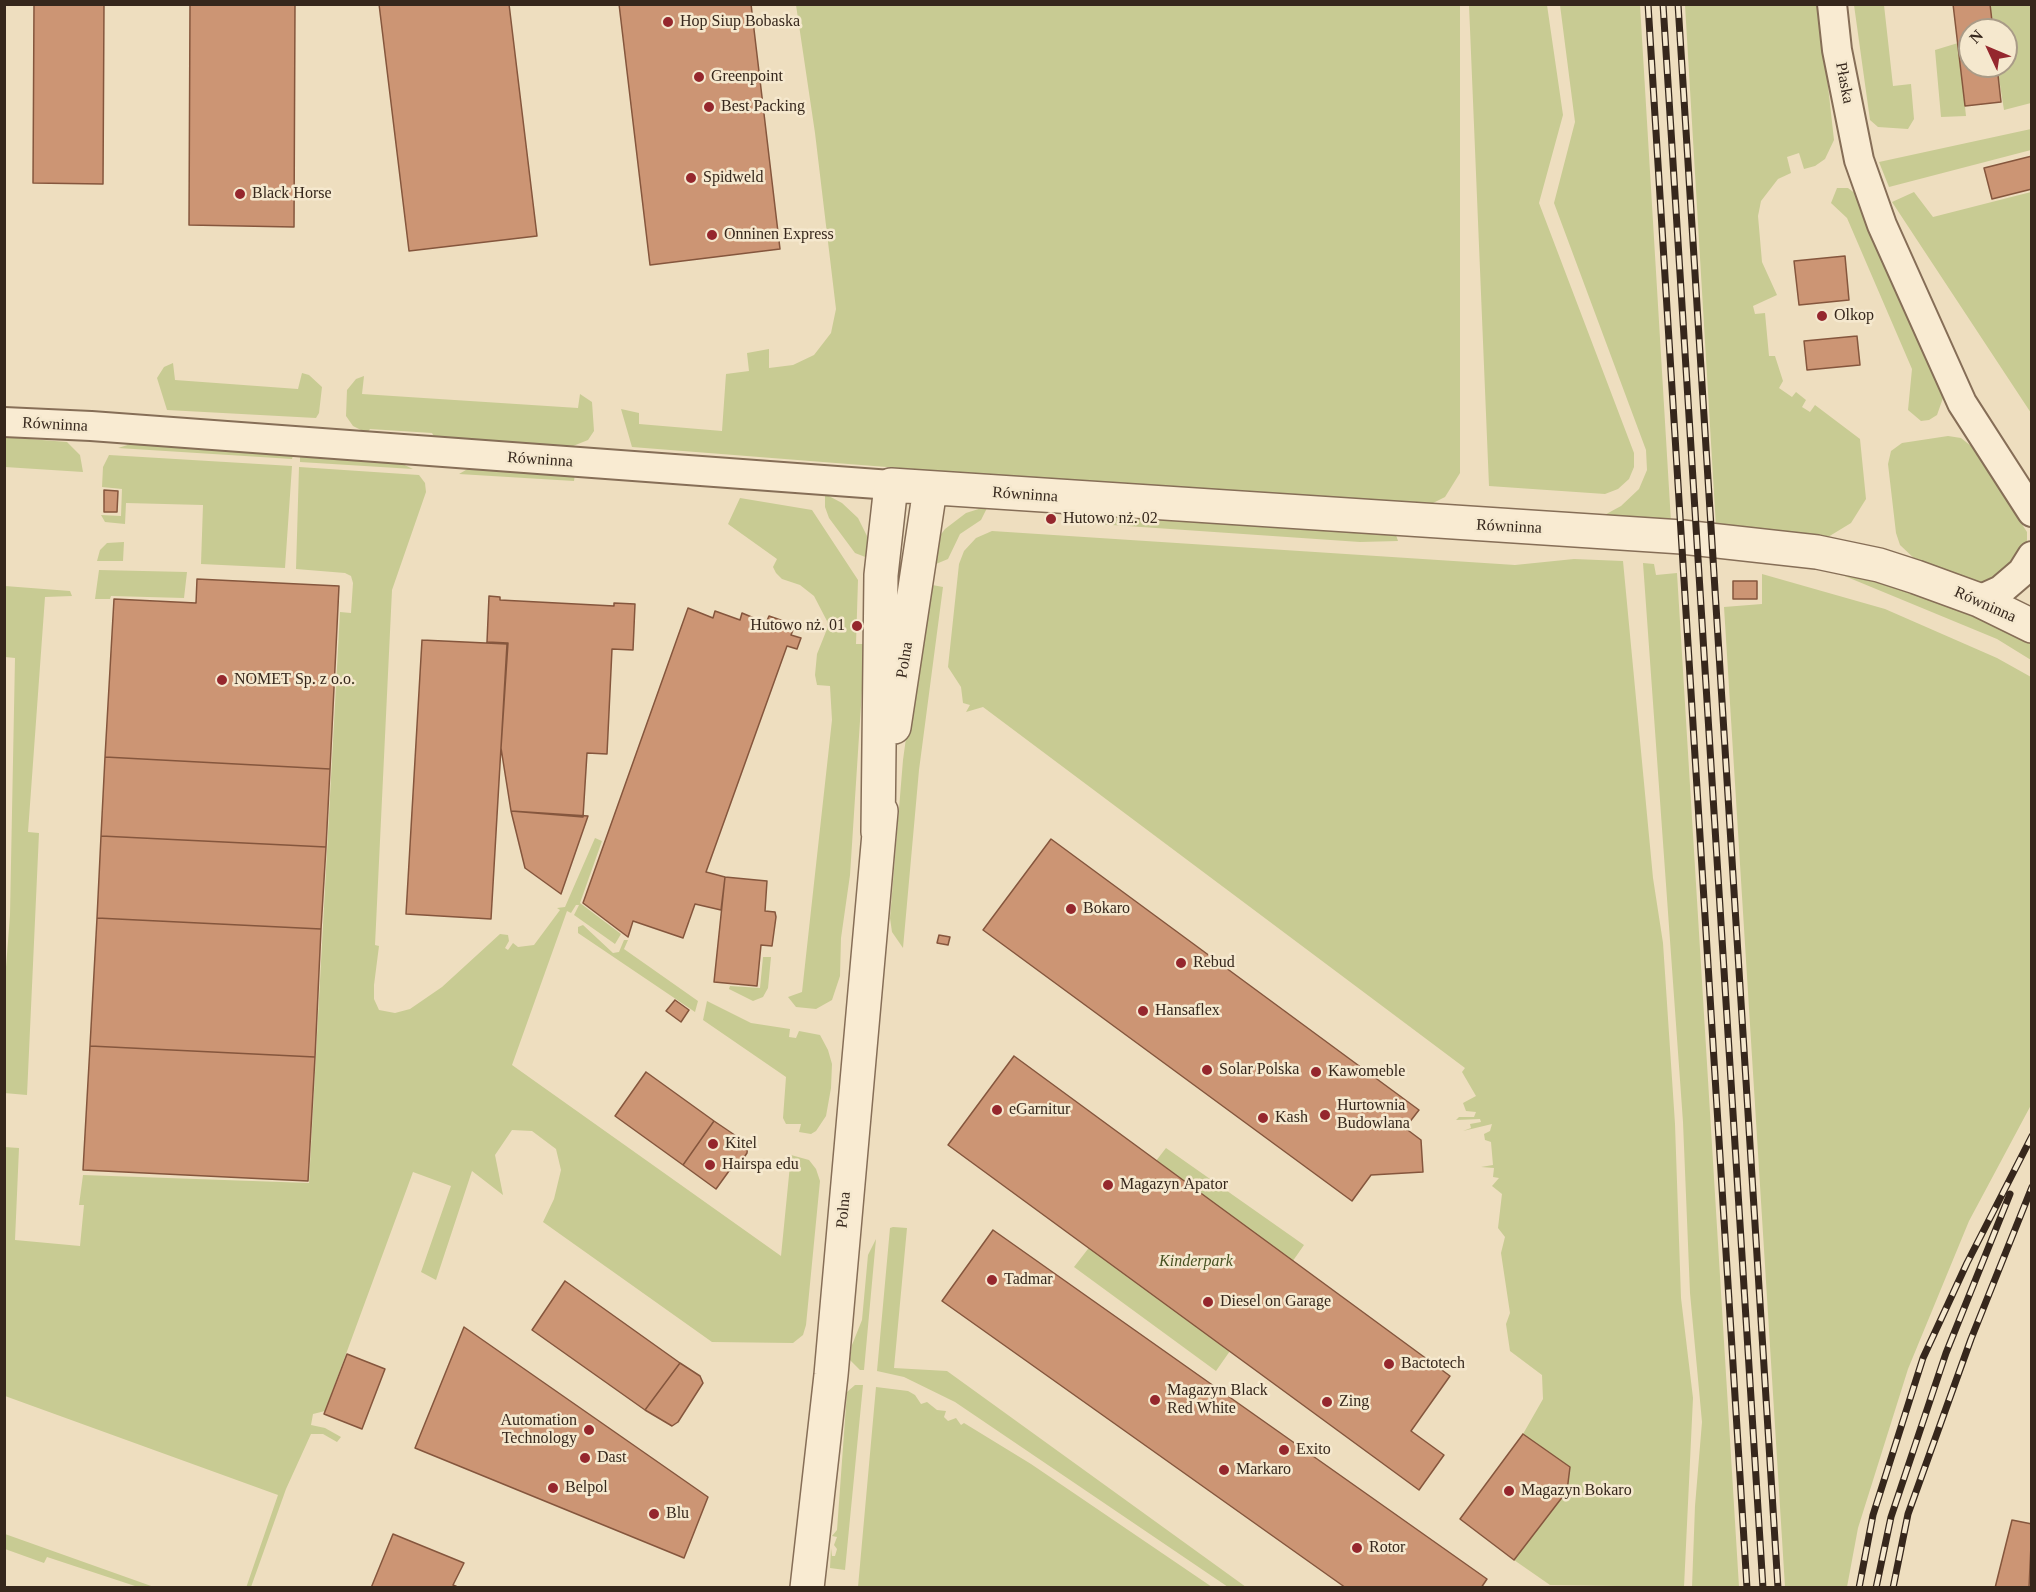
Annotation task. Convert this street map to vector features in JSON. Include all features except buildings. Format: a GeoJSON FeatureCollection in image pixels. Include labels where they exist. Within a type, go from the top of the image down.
{"type":"FeatureCollection","features":[{"type":"Feature","properties":{"kind":"street","name":"Płaska"},"geometry":{"type":"LineString","coordinates":[[1832,4],[1837,50],[1859,160],[1882,225],[1962,403],[2031,512]]}},
{"type":"Feature","properties":{"kind":"street","name":"Równinna"},"geometry":{"type":"LineString","coordinates":[[4,422],[91,426],[930,489],[1712,540],[1817,552],[1880,565],[1979,600],[2031,626]]}},
{"type":"Feature","properties":{"kind":"street","name":"Polna"},"geometry":{"type":"LineString","coordinates":[[878,832],[881,575],[891,486]]}},
{"type":"Feature","properties":{"kind":"street","name":"Polna"},"geometry":{"type":"LineString","coordinates":[[807,1587],[831,1375],[878,832],[930,489]]}},
{"type":"Feature","properties":{"kind":"street"},"geometry":{"type":"LineString","coordinates":[[1979,600],[2001,590],[2022,572],[2031,556]]}},
{"type":"Feature","properties":{"kind":"green space"},"geometry":{"type":"Polygon","coordinates":[[[796,5],[1460,5],[1460,473],[1445,497],[1421,509],[632,447],[621,409],[639,413],[639,424],[722,431],[726,374],[749,371],[747,353],[769,349],[769,368],[793,365],[814,355],[831,333],[836,309],[815,133],[796,5]]]}},
{"type":"Feature","properties":{"kind":"green space"},"geometry":{"type":"Polygon","coordinates":[[[1469,5],[1547,5],[1563,115],[1539,203],[1634,453],[1634,467],[1629,479],[1618,489],[1605,494],[1489,486],[1469,5]]]}},
{"type":"Feature","properties":{"kind":"green space"},"geometry":{"type":"Polygon","coordinates":[[[1560,5],[1640,5],[1671,522],[1599,518],[1621,506],[1639,489],[1647,470],[1646,450],[1554,203],[1575,122],[1560,5]]]}},
{"type":"Feature","properties":{"kind":"green space"},"geometry":{"type":"Polygon","coordinates":[[[1685,5],[1819,5],[1834,140],[1825,159],[1815,166],[1804,169],[1799,153],[1787,157],[1791,173],[1778,179],[1761,201],[1758,216],[1762,262],[1777,295],[1753,306],[1755,314],[1765,313],[1769,356],[1775,356],[1783,381],[1779,388],[1792,397],[1796,392],[1806,400],[1802,407],[1810,412],[1815,405],[1860,439],[1866,499],[1851,523],[1828,537],[1716,527],[1685,5]]]}},
{"type":"Feature","properties":{"kind":"green space"},"geometry":{"type":"Polygon","coordinates":[[[1854,5],[1884,5],[1893,86],[1911,84],[1914,119],[1908,129],[1878,127],[1870,120],[1854,5]]]}},
{"type":"Feature","properties":{"kind":"green space"},"geometry":{"type":"Polygon","coordinates":[[[1990,5],[2031,5],[2031,103],[2004,110],[1999,78],[2018,78],[2018,18],[1992,18],[1990,5]]]}},
{"type":"Feature","properties":{"kind":"green space"},"geometry":{"type":"Polygon","coordinates":[[[1958,43],[1958,78],[1962,78],[1966,116],[1941,117],[1935,50],[1958,43]]]}},
{"type":"Feature","properties":{"kind":"green space"},"geometry":{"type":"Polygon","coordinates":[[[2031,129],[2031,150],[1889,187],[1879,162],[2031,129]]]}},
{"type":"Feature","properties":{"kind":"green space"},"geometry":{"type":"Polygon","coordinates":[[[1837,188],[1848,188],[1856,194],[1943,398],[1937,415],[1929,420],[1921,421],[1908,410],[1912,369],[1847,218],[1831,203],[1837,188]]]}},
{"type":"Feature","properties":{"kind":"green space"},"geometry":{"type":"Polygon","coordinates":[[[1914,192],[1933,217],[2031,192],[2031,413],[1892,202],[1914,192]]]}},
{"type":"Feature","properties":{"kind":"green space"},"geometry":{"type":"Polygon","coordinates":[[[173,363],[175,380],[298,389],[302,373],[309,375],[322,387],[319,413],[316,418],[167,410],[157,378],[164,367],[173,363]]]}},
{"type":"Feature","properties":{"kind":"green space"},"geometry":{"type":"Polygon","coordinates":[[[364,376],[362,394],[578,408],[580,394],[592,402],[594,431],[588,440],[573,446],[435,438],[432,433],[370,429],[367,433],[353,426],[346,416],[347,390],[356,379],[364,376]]]}},
{"type":"Feature","properties":{"kind":"green space"},"geometry":{"type":"Polygon","coordinates":[[[1948,436],[1961,438],[1971,446],[2027,532],[2027,545],[2004,575],[1981,585],[1918,562],[1900,545],[1896,533],[1888,464],[1891,451],[1902,443],[1948,436]]]}},
{"type":"Feature","properties":{"kind":"green space"},"geometry":{"type":"Polygon","coordinates":[[[5,437],[67,442],[80,455],[83,472],[5,467],[5,437]]]}},
{"type":"Feature","properties":{"kind":"green space"},"geometry":{"type":"Polygon","coordinates":[[[134,443],[293,455],[292,459],[118,448],[134,443]]]}},
{"type":"Feature","properties":{"kind":"green space"},"geometry":{"type":"Polygon","coordinates":[[[300,454],[398,462],[413,469],[300,462],[300,454]]]}},
{"type":"Feature","properties":{"kind":"green space"},"geometry":{"type":"Polygon","coordinates":[[[109,455],[292,466],[285,568],[201,564],[203,505],[126,503],[125,524],[105,522],[101,515],[121,516],[122,489],[102,487],[103,467],[109,455]]]}},
{"type":"Feature","properties":{"kind":"green space"},"geometry":{"type":"Polygon","coordinates":[[[299,467],[419,475],[425,483],[426,492],[392,590],[375,945],[379,946],[374,999],[379,1010],[395,1013],[410,1009],[442,987],[500,934],[508,935],[509,941],[505,948],[508,950],[513,943],[518,947],[534,945],[560,910],[557,908],[565,907],[595,838],[602,841],[580,903],[621,934],[615,944],[574,915],[579,905],[576,905],[571,913],[567,911],[512,1065],[781,1256],[791,1155],[809,1160],[816,1169],[820,1181],[806,1325],[803,1335],[793,1343],[712,1342],[543,1222],[554,1199],[561,1170],[556,1149],[532,1131],[512,1130],[495,1155],[503,1195],[472,1171],[436,1280],[421,1272],[451,1186],[413,1172],[325,1411],[313,1414],[311,1425],[325,1428],[341,1437],[337,1442],[323,1434],[311,1434],[286,1489],[251,1587],[246,1588],[278,1495],[5,1396],[4,1147],[19,1148],[15,1240],[80,1246],[84,1205],[79,1205],[83,1175],[309,1183],[340,612],[351,613],[353,583],[351,576],[345,573],[296,569],[299,467]]]}},
{"type":"Feature","properties":{"kind":"green space"},"geometry":{"type":"Polygon","coordinates":[[[471,467],[575,474],[574,481],[459,474],[471,467]]]}},
{"type":"Feature","properties":{"kind":"green space"},"geometry":{"type":"Polygon","coordinates":[[[825,494],[842,503],[858,518],[868,538],[873,560],[855,553],[829,518],[825,507],[825,494]]]}},
{"type":"Feature","properties":{"kind":"green space"},"geometry":{"type":"Polygon","coordinates":[[[740,498],[812,510],[858,580],[856,644],[865,644],[850,875],[841,938],[840,976],[832,1000],[816,1009],[796,1007],[788,997],[802,992],[832,720],[830,686],[817,685],[815,675],[817,654],[827,629],[827,621],[814,596],[800,585],[782,579],[776,573],[773,567],[777,559],[728,524],[740,498]]]}},
{"type":"Feature","properties":{"kind":"green space"},"geometry":{"type":"Polygon","coordinates":[[[988,506],[981,520],[960,534],[948,559],[936,564],[930,562],[939,537],[945,529],[966,513],[988,506]]]}},
{"type":"Feature","properties":{"kind":"green space"},"geometry":{"type":"Polygon","coordinates":[[[1085,509],[1395,532],[1398,541],[1360,542],[1083,523],[1085,509]]]}},
{"type":"Feature","properties":{"kind":"green space"},"geometry":{"type":"Polygon","coordinates":[[[992,531],[1515,565],[1574,559],[1623,561],[1653,878],[1663,943],[1675,1124],[1681,1298],[1693,1398],[1684,1587],[1550,1585],[1514,1560],[1566,1491],[1570,1468],[1523,1434],[1543,1399],[1542,1375],[1510,1351],[1506,1324],[1510,1313],[1501,1253],[1505,1237],[1498,1228],[1502,1194],[1492,1186],[1499,1178],[1493,1177],[1494,1168],[1481,1167],[1493,1165],[1491,1142],[1485,1140],[1484,1134],[1490,1131],[1492,1124],[1463,1131],[1471,1128],[1470,1124],[1481,1122],[1480,1119],[1456,1120],[1459,1117],[1474,1117],[1476,1112],[1466,1111],[1463,1103],[1476,1096],[1462,1072],[1465,1068],[983,707],[966,712],[970,705],[963,703],[961,687],[948,667],[959,564],[964,551],[976,538],[992,531]]]}},
{"type":"Feature","properties":{"kind":"green space"},"geometry":{"type":"Polygon","coordinates":[[[124,542],[123,561],[97,561],[100,550],[107,543],[124,542]]]}},
{"type":"Feature","properties":{"kind":"green space"},"geometry":{"type":"Polygon","coordinates":[[[1643,563],[1654,564],[1656,575],[1677,573],[1739,1587],[1692,1587],[1695,1506],[1702,1422],[1690,1293],[1683,1122],[1643,563]]]}},
{"type":"Feature","properties":{"kind":"green space"},"geometry":{"type":"Polygon","coordinates":[[[1818,565],[1944,599],[2031,639],[2031,660],[1997,639],[1818,565]]]}},
{"type":"Feature","properties":{"kind":"green space"},"geometry":{"type":"Polygon","coordinates":[[[99,570],[187,572],[184,598],[111,596],[110,599],[95,599],[99,570]]]}},
{"type":"Feature","properties":{"kind":"green space"},"geometry":{"type":"Polygon","coordinates":[[[1762,574],[1885,609],[1997,658],[2031,677],[2031,1105],[1969,1221],[1908,1369],[1858,1528],[1847,1587],[1785,1587],[1724,607],[1762,604],[1762,574]]]}},
{"type":"Feature","properties":{"kind":"green space"},"geometry":{"type":"Polygon","coordinates":[[[927,584],[943,587],[919,770],[903,948],[892,932],[890,918],[903,760],[927,584]]]}},
{"type":"Feature","properties":{"kind":"green space"},"geometry":{"type":"Polygon","coordinates":[[[5,586],[70,591],[72,596],[45,597],[28,832],[39,833],[27,1095],[4,1093],[4,993],[10,915],[15,658],[5,657],[5,586]]]}},
{"type":"Feature","properties":{"kind":"green space"},"geometry":{"type":"Polygon","coordinates":[[[583,925],[613,953],[619,952],[624,940],[628,940],[624,949],[698,1001],[695,1012],[578,933],[578,927],[583,925]]]}},
{"type":"Feature","properties":{"kind":"green space"},"geometry":{"type":"Polygon","coordinates":[[[763,957],[771,957],[768,988],[763,997],[753,1001],[729,989],[730,986],[760,988],[763,957]]]}},
{"type":"Feature","properties":{"kind":"green space"},"geometry":{"type":"Polygon","coordinates":[[[707,1001],[751,1023],[790,1029],[789,1037],[796,1038],[799,1031],[820,1035],[832,1064],[831,1088],[826,1116],[816,1131],[811,1134],[799,1132],[801,1124],[786,1124],[783,1118],[786,1077],[703,1020],[707,1001]]]}},
{"type":"Feature","properties":{"kind":"green space","name":"Kinderpark"},"geometry":{"type":"Polygon","coordinates":[[[1166,1148],[1304,1245],[1216,1371],[1074,1267],[1166,1148]]]}},
{"type":"Feature","properties":{"kind":"green space"},"geometry":{"type":"Polygon","coordinates":[[[890,1228],[907,1228],[894,1368],[947,1371],[1246,1587],[1228,1587],[955,1402],[904,1377],[877,1371],[890,1228]]]}},
{"type":"Feature","properties":{"kind":"green space"},"geometry":{"type":"Polygon","coordinates":[[[876,1239],[864,1370],[860,1370],[850,1360],[852,1345],[862,1320],[868,1255],[876,1239]]]}},
{"type":"Feature","properties":{"kind":"green space"},"geometry":{"type":"Polygon","coordinates":[[[855,1385],[863,1385],[845,1570],[830,1568],[831,1548],[832,1556],[835,1556],[837,1549],[834,1545],[837,1537],[832,1536],[837,1530],[847,1392],[855,1385]]]}},
{"type":"Feature","properties":{"kind":"green space"},"geometry":{"type":"Polygon","coordinates":[[[876,1387],[908,1391],[915,1395],[921,1404],[927,1402],[937,1410],[946,1411],[944,1417],[948,1421],[956,1418],[961,1425],[964,1423],[1031,1464],[1212,1587],[858,1587],[876,1387]]]}},
{"type":"Feature","properties":{"kind":"green space"},"geometry":{"type":"Polygon","coordinates":[[[5,1534],[154,1587],[138,1587],[47,1557],[44,1563],[5,1549],[5,1534]]]}},
{"type":"Feature","properties":{"kind":"railway"},"geometry":{"type":"LineString","coordinates":[[1648,4],[1747,1588]]}},
{"type":"Feature","properties":{"kind":"railway"},"geometry":{"type":"LineString","coordinates":[[1663,4],[1763,1588]]}},
{"type":"Feature","properties":{"kind":"railway"},"geometry":{"type":"LineString","coordinates":[[1678,4],[1778,1588]]}},
{"type":"Feature","properties":{"kind":"railway"},"geometry":{"type":"LineString","coordinates":[[1859,1588],[1873,1515],[1923,1358],[1967,1263],[2032,1136]]}},
{"type":"Feature","properties":{"kind":"railway"},"geometry":{"type":"LineString","coordinates":[[1893,1588],[1908,1514],[1971,1339],[2032,1187]]}},
{"type":"Feature","properties":{"kind":"railway"},"geometry":{"type":"LineString","coordinates":[[1876,1588],[1891,1517],[1946,1353],[2010,1194]]}},
{"type":"Feature","properties":{"kind":"place","name":"Hop Siup Bobaska"},"geometry":{"type":"Point","coordinates":[668,22]}},
{"type":"Feature","properties":{"kind":"place","name":"Greenpoint"},"geometry":{"type":"Point","coordinates":[699,77]}},
{"type":"Feature","properties":{"kind":"place","name":"Best Packing"},"geometry":{"type":"Point","coordinates":[709,107]}},
{"type":"Feature","properties":{"kind":"place","name":"Spidweld"},"geometry":{"type":"Point","coordinates":[691,178]}},
{"type":"Feature","properties":{"kind":"place","name":"Black Horse"},"geometry":{"type":"Point","coordinates":[240,194]}},
{"type":"Feature","properties":{"kind":"place","name":"Onninen Express"},"geometry":{"type":"Point","coordinates":[712,235]}},
{"type":"Feature","properties":{"kind":"place","name":"Olkop"},"geometry":{"type":"Point","coordinates":[1822,316]}},
{"type":"Feature","properties":{"kind":"place","name":"Hutowo nż. 02"},"geometry":{"type":"Point","coordinates":[1051,519]}},
{"type":"Feature","properties":{"kind":"place","name":"Hutowo nż. 01"},"geometry":{"type":"Point","coordinates":[857,626]}},
{"type":"Feature","properties":{"kind":"place","name":"NOMET Sp. z o.o."},"geometry":{"type":"Point","coordinates":[222,680]}},
{"type":"Feature","properties":{"kind":"place","name":"Bokaro"},"geometry":{"type":"Point","coordinates":[1071,909]}},
{"type":"Feature","properties":{"kind":"place","name":"Rebud"},"geometry":{"type":"Point","coordinates":[1181,963]}},
{"type":"Feature","properties":{"kind":"place","name":"Hansaflex"},"geometry":{"type":"Point","coordinates":[1143,1011]}},
{"type":"Feature","properties":{"kind":"place","name":"Solar Polska"},"geometry":{"type":"Point","coordinates":[1207,1070]}},
{"type":"Feature","properties":{"kind":"place","name":"Kawomeble"},"geometry":{"type":"Point","coordinates":[1316,1072]}},
{"type":"Feature","properties":{"kind":"place","name":"eGarnitur"},"geometry":{"type":"Point","coordinates":[997,1110]}},
{"type":"Feature","properties":{"kind":"place","name":"Hurtownia Budowlana"},"geometry":{"type":"Point","coordinates":[1325,1115]}},
{"type":"Feature","properties":{"kind":"place","name":"Kash"},"geometry":{"type":"Point","coordinates":[1263,1118]}},
{"type":"Feature","properties":{"kind":"place","name":"Kitel"},"geometry":{"type":"Point","coordinates":[713,1144]}},
{"type":"Feature","properties":{"kind":"place","name":"Hairspa edu"},"geometry":{"type":"Point","coordinates":[710,1165]}},
{"type":"Feature","properties":{"kind":"place","name":"Magazyn Apator"},"geometry":{"type":"Point","coordinates":[1108,1185]}},
{"type":"Feature","properties":{"kind":"place","name":"Tadmar"},"geometry":{"type":"Point","coordinates":[992,1280]}},
{"type":"Feature","properties":{"kind":"place","name":"Diesel on Garage"},"geometry":{"type":"Point","coordinates":[1208,1302]}},
{"type":"Feature","properties":{"kind":"place","name":"Bactotech"},"geometry":{"type":"Point","coordinates":[1389,1364]}},
{"type":"Feature","properties":{"kind":"place","name":"Magazyn Black Red White"},"geometry":{"type":"Point","coordinates":[1155,1400]}},
{"type":"Feature","properties":{"kind":"place","name":"Zing"},"geometry":{"type":"Point","coordinates":[1327,1402]}},
{"type":"Feature","properties":{"kind":"place","name":"Automation Technology"},"geometry":{"type":"Point","coordinates":[589,1430]}},
{"type":"Feature","properties":{"kind":"place","name":"Exito"},"geometry":{"type":"Point","coordinates":[1284,1450]}},
{"type":"Feature","properties":{"kind":"place","name":"Dast"},"geometry":{"type":"Point","coordinates":[585,1458]}},
{"type":"Feature","properties":{"kind":"place","name":"Markaro"},"geometry":{"type":"Point","coordinates":[1224,1470]}},
{"type":"Feature","properties":{"kind":"place","name":"Belpol"},"geometry":{"type":"Point","coordinates":[553,1488]}},
{"type":"Feature","properties":{"kind":"place","name":"Magazyn Bokaro"},"geometry":{"type":"Point","coordinates":[1509,1491]}},
{"type":"Feature","properties":{"kind":"place","name":"Blu"},"geometry":{"type":"Point","coordinates":[654,1514]}},
{"type":"Feature","properties":{"kind":"place","name":"Rotor"},"geometry":{"type":"Point","coordinates":[1357,1548]}}]}
